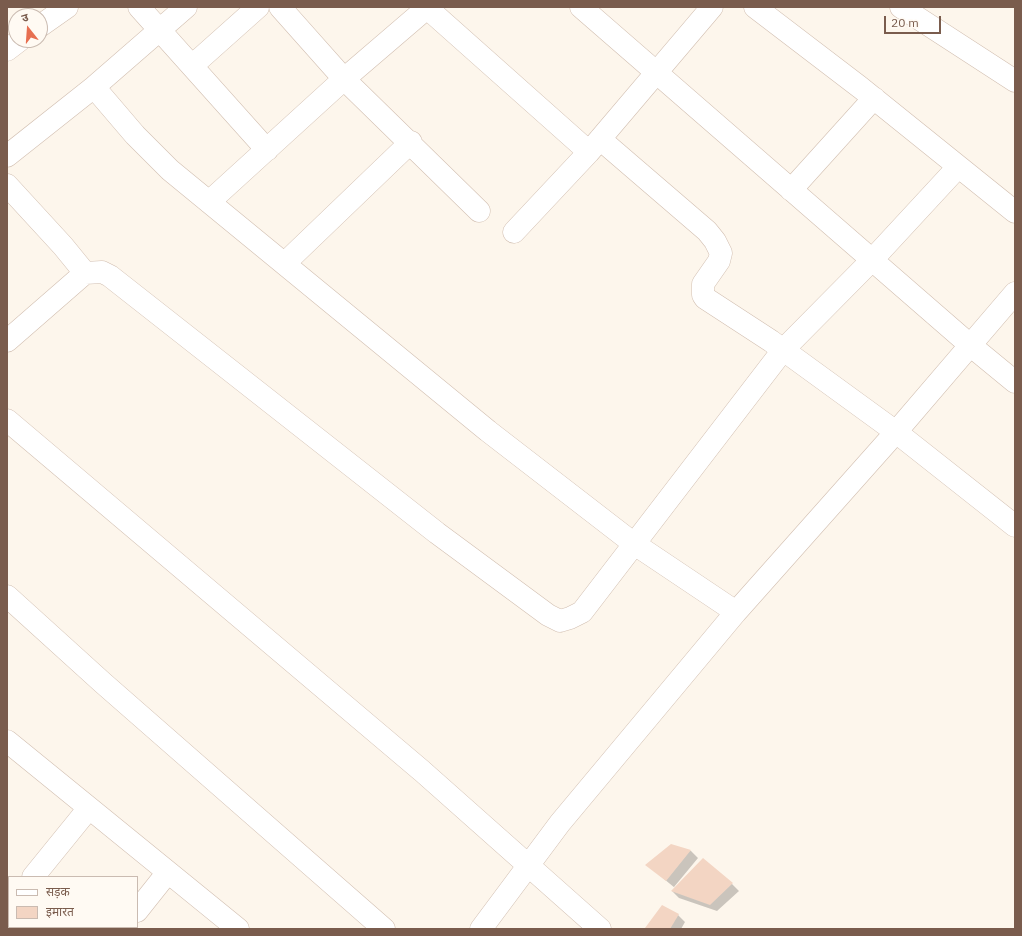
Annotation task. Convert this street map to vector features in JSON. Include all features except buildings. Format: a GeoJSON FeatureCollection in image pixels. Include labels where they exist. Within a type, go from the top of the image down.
{"type":"FeatureCollection","features":[{"type":"Feature","properties":{"kind":"street"},"geometry":{"type":"LineString","coordinates":[[48,20],[67,7]]}},
{"type":"Feature","properties":{"kind":"street"},"geometry":{"type":"LineString","coordinates":[[139,7],[267,150]]}},
{"type":"Feature","properties":{"kind":"street"},"geometry":{"type":"LineString","coordinates":[[7,156],[94,87],[186,7]]}},
{"type":"Feature","properties":{"kind":"street"},"geometry":{"type":"LineString","coordinates":[[193,66],[258,7]]}},
{"type":"Feature","properties":{"kind":"street"},"geometry":{"type":"LineString","coordinates":[[280,7],[344,79],[411,142],[479,211]]}},
{"type":"Feature","properties":{"kind":"street"},"geometry":{"type":"LineString","coordinates":[[209,202],[344,79],[427,7],[595,145],[707,231],[715,241],[721,253],[719,261],[703,284],[703,295],[705,298],[783,350],[896,432],[1015,526]]}},
{"type":"Feature","properties":{"kind":"street"},"geometry":{"type":"LineString","coordinates":[[581,7],[871,260],[1015,382]]}},
{"type":"Feature","properties":{"kind":"street"},"geometry":{"type":"LineString","coordinates":[[514,232],[595,145],[712,7]]}},
{"type":"Feature","properties":{"kind":"street"},"geometry":{"type":"LineString","coordinates":[[755,7],[874,98],[1015,212]]}},
{"type":"Feature","properties":{"kind":"street"},"geometry":{"type":"LineString","coordinates":[[901,7],[1015,82]]}},
{"type":"Feature","properties":{"kind":"street"},"geometry":{"type":"LineString","coordinates":[[94,87],[145,145],[170,170],[488,431],[634,543],[736,612]]}},
{"type":"Feature","properties":{"kind":"street"},"geometry":{"type":"LineString","coordinates":[[791,190],[874,98]]}},
{"type":"Feature","properties":{"kind":"street"},"geometry":{"type":"LineString","coordinates":[[285,263],[411,142]]}},
{"type":"Feature","properties":{"kind":"street"},"geometry":{"type":"LineString","coordinates":[[7,341],[85,274],[102,272],[110,276],[431,528],[548,615],[560,620],[570,618],[582,612],[783,350],[871,260],[958,167]]}},
{"type":"Feature","properties":{"kind":"street"},"geometry":{"type":"LineString","coordinates":[[7,185],[63,246],[85,274]]}},
{"type":"Feature","properties":{"kind":"street"},"geometry":{"type":"LineString","coordinates":[[481,929],[560,823],[736,612],[896,432],[1015,293]]}},
{"type":"Feature","properties":{"kind":"street"},"geometry":{"type":"LineString","coordinates":[[7,420],[422,771],[600,929]]}},
{"type":"Feature","properties":{"kind":"street"},"geometry":{"type":"LineString","coordinates":[[7,596],[109,688],[384,929]]}},
{"type":"Feature","properties":{"kind":"street"},"geometry":{"type":"LineString","coordinates":[[8,744],[238,929]]}},
{"type":"Feature","properties":{"kind":"street"},"geometry":{"type":"LineString","coordinates":[[34,876],[89,808]]}},
{"type":"Feature","properties":{"kind":"street"},"geometry":{"type":"LineString","coordinates":[[138,910],[168,872]]}}]}
